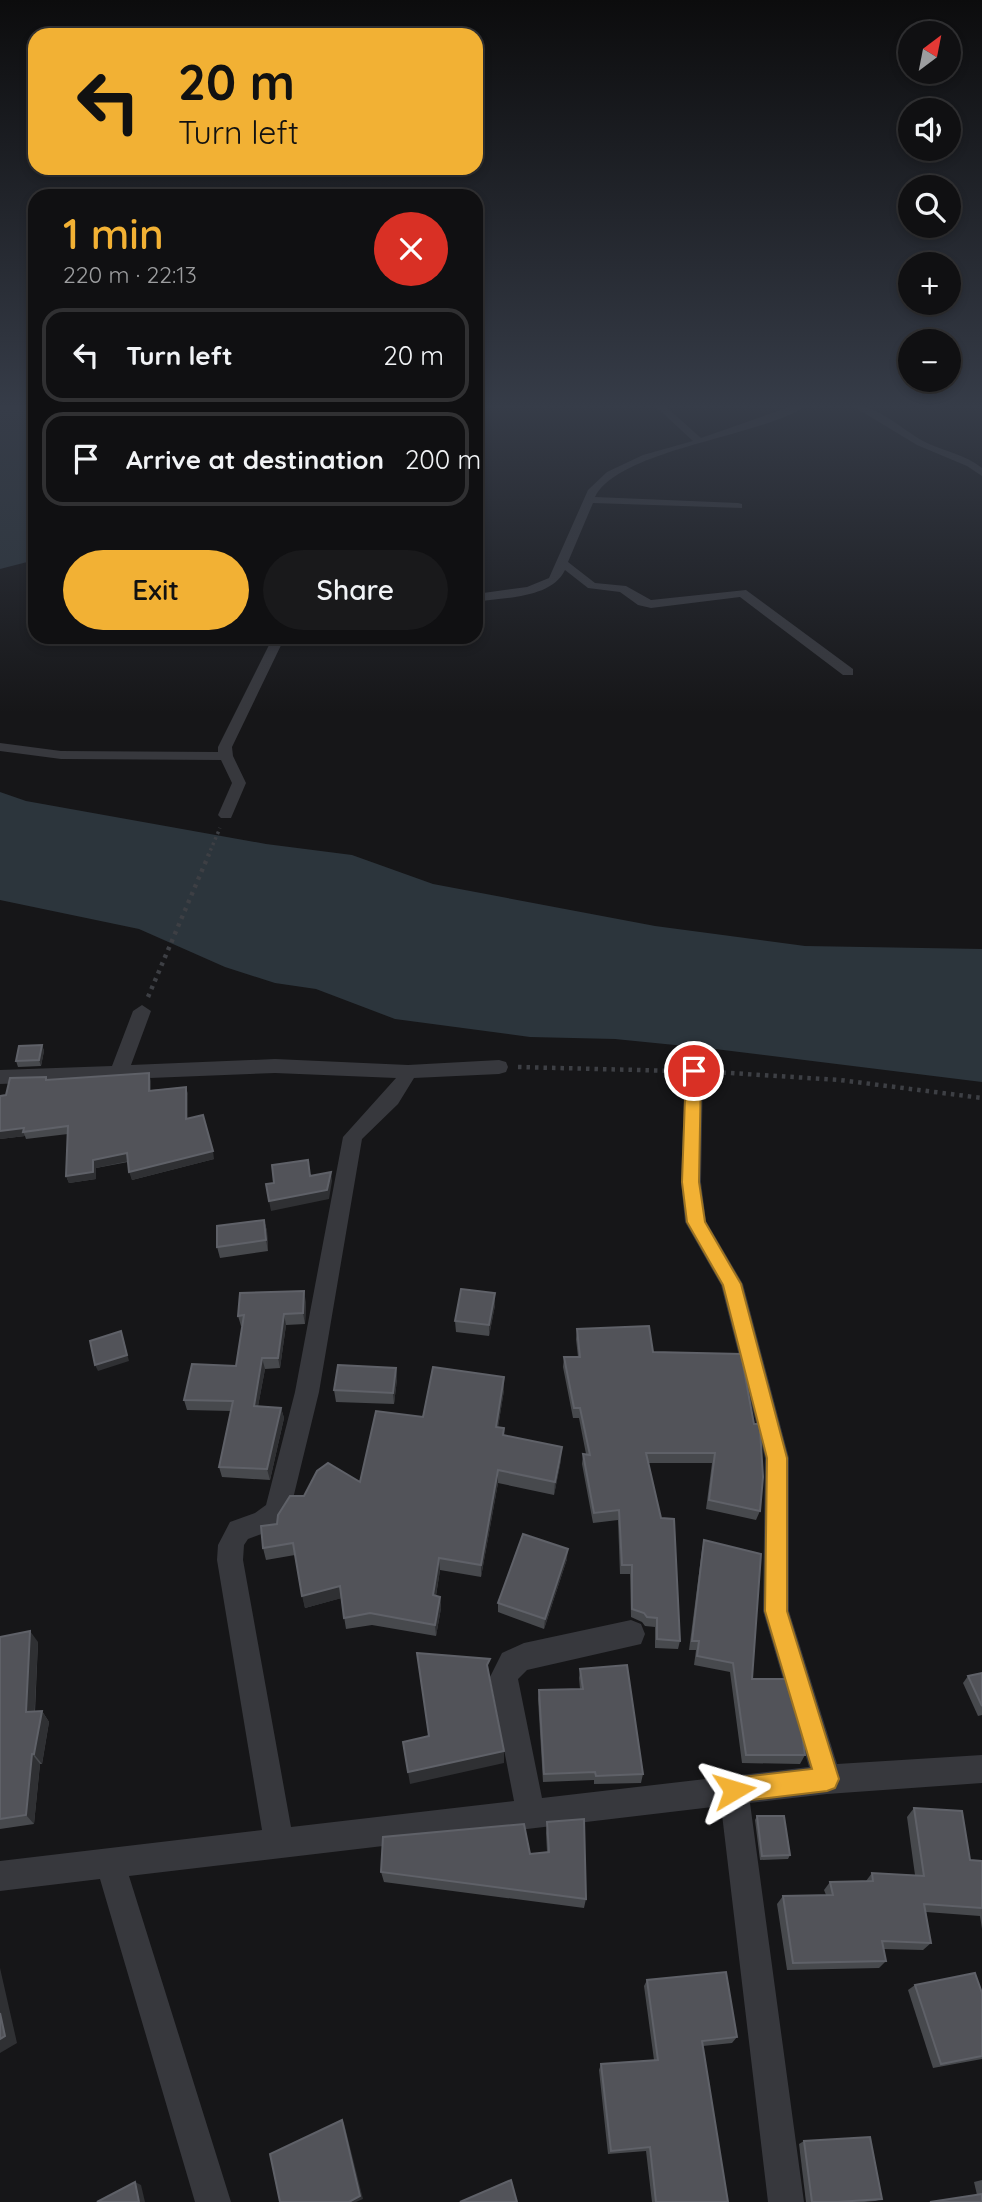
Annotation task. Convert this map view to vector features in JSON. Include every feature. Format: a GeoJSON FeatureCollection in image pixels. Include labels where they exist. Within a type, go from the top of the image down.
{"type":"FeatureCollection","features":[{"type":"Feature","properties":{"kind":"street"},"geometry":{"type":"LineString","coordinates":[[483,597],[544,586],[554,580],[586,508]]}},
{"type":"Feature","properties":{"kind":"street"},"geometry":{"type":"LineString","coordinates":[[563,562],[592,586],[622,589],[631,592],[642,602],[651,604],[742,593],[848,672]]}},
{"type":"Feature","properties":{"kind":"street"},"geometry":{"type":"LineString","coordinates":[[226,815],[239,783],[226,756],[228,738],[275,644]]}},
{"type":"Feature","properties":{"kind":"street"},"geometry":{"type":"LineString","coordinates":[[0,747],[61,755],[226,756]]}},
{"type":"Feature","properties":{"kind":"street"},"geometry":{"type":"LineString","coordinates":[[119,1072],[142,1011]]}},
{"type":"Feature","properties":{"kind":"street"},"geometry":{"type":"LineString","coordinates":[[0,1077],[275,1066],[408,1072],[499,1067]]}},
{"type":"Feature","properties":{"kind":"street"},"geometry":{"type":"LineString","coordinates":[[694,1071],[691,1182],[696,1222],[732,1284],[777,1458],[776,1611],[827,1779]]}},
{"type":"Feature","properties":{"kind":"street"},"geometry":{"type":"LineString","coordinates":[[279,1843],[230,1560],[230,1541],[239,1530],[270,1521],[277,1511],[307,1392],[353,1137],[367,1120],[389,1103],[402,1087],[408,1072]]}},
{"type":"Feature","properties":{"kind":"street"},"geometry":{"type":"LineString","coordinates":[[531,1814],[504,1677],[512,1663],[524,1657],[631,1634]]}},
{"type":"Feature","properties":{"kind":"street"},"geometry":{"type":"LineString","coordinates":[[0,1876],[827,1779],[982,1769]]}},
{"type":"Feature","properties":{"kind":"street"},"geometry":{"type":"LineString","coordinates":[[734,1790],[786,2202]]}},
{"type":"Feature","properties":{"kind":"street"},"geometry":{"type":"LineString","coordinates":[[110,1863],[213,2202]]}},
{"type":"Feature","properties":{"kind":"path"},"geometry":{"type":"LineString","coordinates":[[142,1011],[226,815]]}},
{"type":"Feature","properties":{"kind":"path"},"geometry":{"type":"LineString","coordinates":[[499,1067],[694,1071],[840,1080],[982,1098]]}},
{"type":"Feature","properties":{"kind":"shaded area"},"geometry":{"type":"Polygon","coordinates":[[[0,508],[28,508],[28,562],[0,569],[0,508]]]}},
{"type":"Feature","properties":{"kind":"shaded area"},"geometry":{"type":"Polygon","coordinates":[[[0,792],[26,801],[266,844],[352,855],[433,884],[655,926],[805,946],[982,949],[982,1082],[715,1049],[615,1039],[530,1037],[395,1019],[316,989],[275,983],[225,967],[139,929],[0,900],[0,792]]]}},
{"type":"Feature","properties":{"kind":"building"},"geometry":{"type":"Polygon","coordinates":[[[42,1045],[39,1060],[16,1061],[19,1046],[42,1045]]]}},
{"type":"Feature","properties":{"kind":"building"},"geometry":{"type":"Polygon","coordinates":[[[149,1073],[149,1091],[186,1087],[186,1119],[203,1115],[213,1151],[129,1172],[127,1153],[93,1160],[93,1172],[66,1176],[68,1126],[23,1132],[24,1128],[0,1131],[0,1096],[6,1095],[10,1078],[46,1077],[46,1080],[149,1073]]]}},
{"type":"Feature","properties":{"kind":"building"},"geometry":{"type":"Polygon","coordinates":[[[308,1160],[310,1176],[331,1172],[327,1190],[269,1201],[266,1184],[274,1183],[272,1165],[308,1160]]]}},
{"type":"Feature","properties":{"kind":"building"},"geometry":{"type":"Polygon","coordinates":[[[264,1220],[266,1240],[217,1247],[217,1226],[264,1220]]]}},
{"type":"Feature","properties":{"kind":"building"},"geometry":{"type":"Polygon","coordinates":[[[461,1289],[495,1293],[489,1325],[455,1321],[461,1289]]]}},
{"type":"Feature","properties":{"kind":"building"},"geometry":{"type":"Polygon","coordinates":[[[304,1291],[303,1313],[284,1314],[278,1358],[262,1358],[254,1406],[281,1408],[267,1469],[219,1467],[233,1401],[184,1400],[192,1364],[236,1366],[244,1315],[238,1316],[240,1293],[304,1291]]]}},
{"type":"Feature","properties":{"kind":"building"},"geometry":{"type":"Polygon","coordinates":[[[649,1326],[653,1352],[741,1354],[754,1424],[759,1424],[760,1429],[763,1477],[760,1511],[709,1500],[715,1453],[646,1453],[661,1518],[674,1519],[680,1641],[657,1639],[657,1618],[647,1617],[644,1613],[632,1609],[632,1565],[622,1565],[619,1510],[594,1513],[583,1454],[590,1455],[580,1408],[574,1408],[564,1357],[580,1357],[577,1329],[649,1326]]]}},
{"type":"Feature","properties":{"kind":"building"},"geometry":{"type":"Polygon","coordinates":[[[121,1331],[127,1355],[95,1365],[90,1341],[121,1331]]]}},
{"type":"Feature","properties":{"kind":"building"},"geometry":{"type":"Polygon","coordinates":[[[338,1365],[396,1368],[393,1393],[334,1390],[338,1365]]]}},
{"type":"Feature","properties":{"kind":"building"},"geometry":{"type":"Polygon","coordinates":[[[433,1367],[504,1377],[496,1427],[504,1428],[503,1435],[562,1447],[555,1482],[498,1470],[481,1565],[439,1558],[433,1595],[440,1597],[435,1625],[370,1613],[344,1618],[340,1586],[302,1596],[293,1543],[263,1548],[261,1526],[277,1524],[278,1515],[290,1496],[304,1496],[317,1471],[328,1463],[360,1482],[376,1411],[423,1417],[433,1367]]]}},
{"type":"Feature","properties":{"kind":"building"},"geometry":{"type":"Polygon","coordinates":[[[523,1534],[568,1549],[545,1619],[498,1603],[523,1534]]]}},
{"type":"Feature","properties":{"kind":"building"},"geometry":{"type":"Polygon","coordinates":[[[704,1540],[761,1554],[752,1679],[787,1679],[800,1721],[805,1755],[746,1755],[733,1663],[697,1656],[699,1641],[692,1641],[704,1540]]]}},
{"type":"Feature","properties":{"kind":"building"},"geometry":{"type":"Polygon","coordinates":[[[30,1631],[26,1712],[42,1711],[32,1754],[26,1815],[0,1819],[0,1637],[30,1631]]]}},
{"type":"Feature","properties":{"kind":"building"},"geometry":{"type":"Polygon","coordinates":[[[417,1653],[490,1659],[487,1665],[504,1751],[408,1772],[403,1742],[429,1736],[417,1653]]]}},
{"type":"Feature","properties":{"kind":"building"},"geometry":{"type":"Polygon","coordinates":[[[627,1665],[643,1774],[544,1774],[539,1690],[583,1689],[580,1669],[627,1665]]]}},
{"type":"Feature","properties":{"kind":"building"},"geometry":{"type":"Polygon","coordinates":[[[982,1673],[982,1706],[968,1676],[982,1673]]]}},
{"type":"Feature","properties":{"kind":"building"},"geometry":{"type":"Polygon","coordinates":[[[914,1808],[962,1811],[970,1860],[982,1861],[982,1908],[924,1904],[931,1943],[882,1941],[886,1961],[793,1963],[783,1896],[833,1895],[830,1882],[873,1881],[872,1873],[924,1876],[914,1808]]]}},
{"type":"Feature","properties":{"kind":"building"},"geometry":{"type":"Polygon","coordinates":[[[757,1816],[784,1816],[790,1855],[762,1856],[757,1816]]]}},
{"type":"Feature","properties":{"kind":"building"},"geometry":{"type":"Polygon","coordinates":[[[584,1819],[586,1899],[381,1872],[383,1837],[524,1824],[530,1854],[549,1852],[547,1822],[584,1819]]]}},
{"type":"Feature","properties":{"kind":"building"},"geometry":{"type":"Polygon","coordinates":[[[726,1972],[737,2037],[702,2041],[728,2202],[656,2202],[650,2147],[611,2151],[601,2064],[658,2060],[647,1980],[726,1972]]]}},
{"type":"Feature","properties":{"kind":"building"},"geometry":{"type":"Polygon","coordinates":[[[975,1973],[982,1993],[982,2056],[941,2064],[915,1985],[975,1973]]]}},
{"type":"Feature","properties":{"kind":"building"},"geometry":{"type":"Polygon","coordinates":[[[0,2013],[5,2036],[0,2039],[0,2013]]]}},
{"type":"Feature","properties":{"kind":"building"},"geometry":{"type":"Polygon","coordinates":[[[342,2120],[360,2196],[349,2202],[280,2202],[270,2154],[342,2120]]]}},
{"type":"Feature","properties":{"kind":"building"},"geometry":{"type":"Polygon","coordinates":[[[870,2137],[882,2199],[812,2202],[804,2141],[870,2137]]]}},
{"type":"Feature","properties":{"kind":"building"},"geometry":{"type":"Polygon","coordinates":[[[511,2180],[517,2202],[460,2202],[511,2180]]]}},
{"type":"Feature","properties":{"kind":"building"},"geometry":{"type":"Polygon","coordinates":[[[135,2182],[139,2202],[97,2202],[135,2182]]]}},
{"type":"Feature","properties":{"kind":"building"},"geometry":{"type":"Polygon","coordinates":[[[982,2194],[982,2202],[930,2202],[982,2194]]]}},
{"type":"Feature","properties":{"kind":"route"},"geometry":{"type":"LineString","coordinates":[[694,1071],[691,1182],[696,1222],[732,1284],[777,1458],[776,1611],[827,1779],[734,1790]]}}]}
